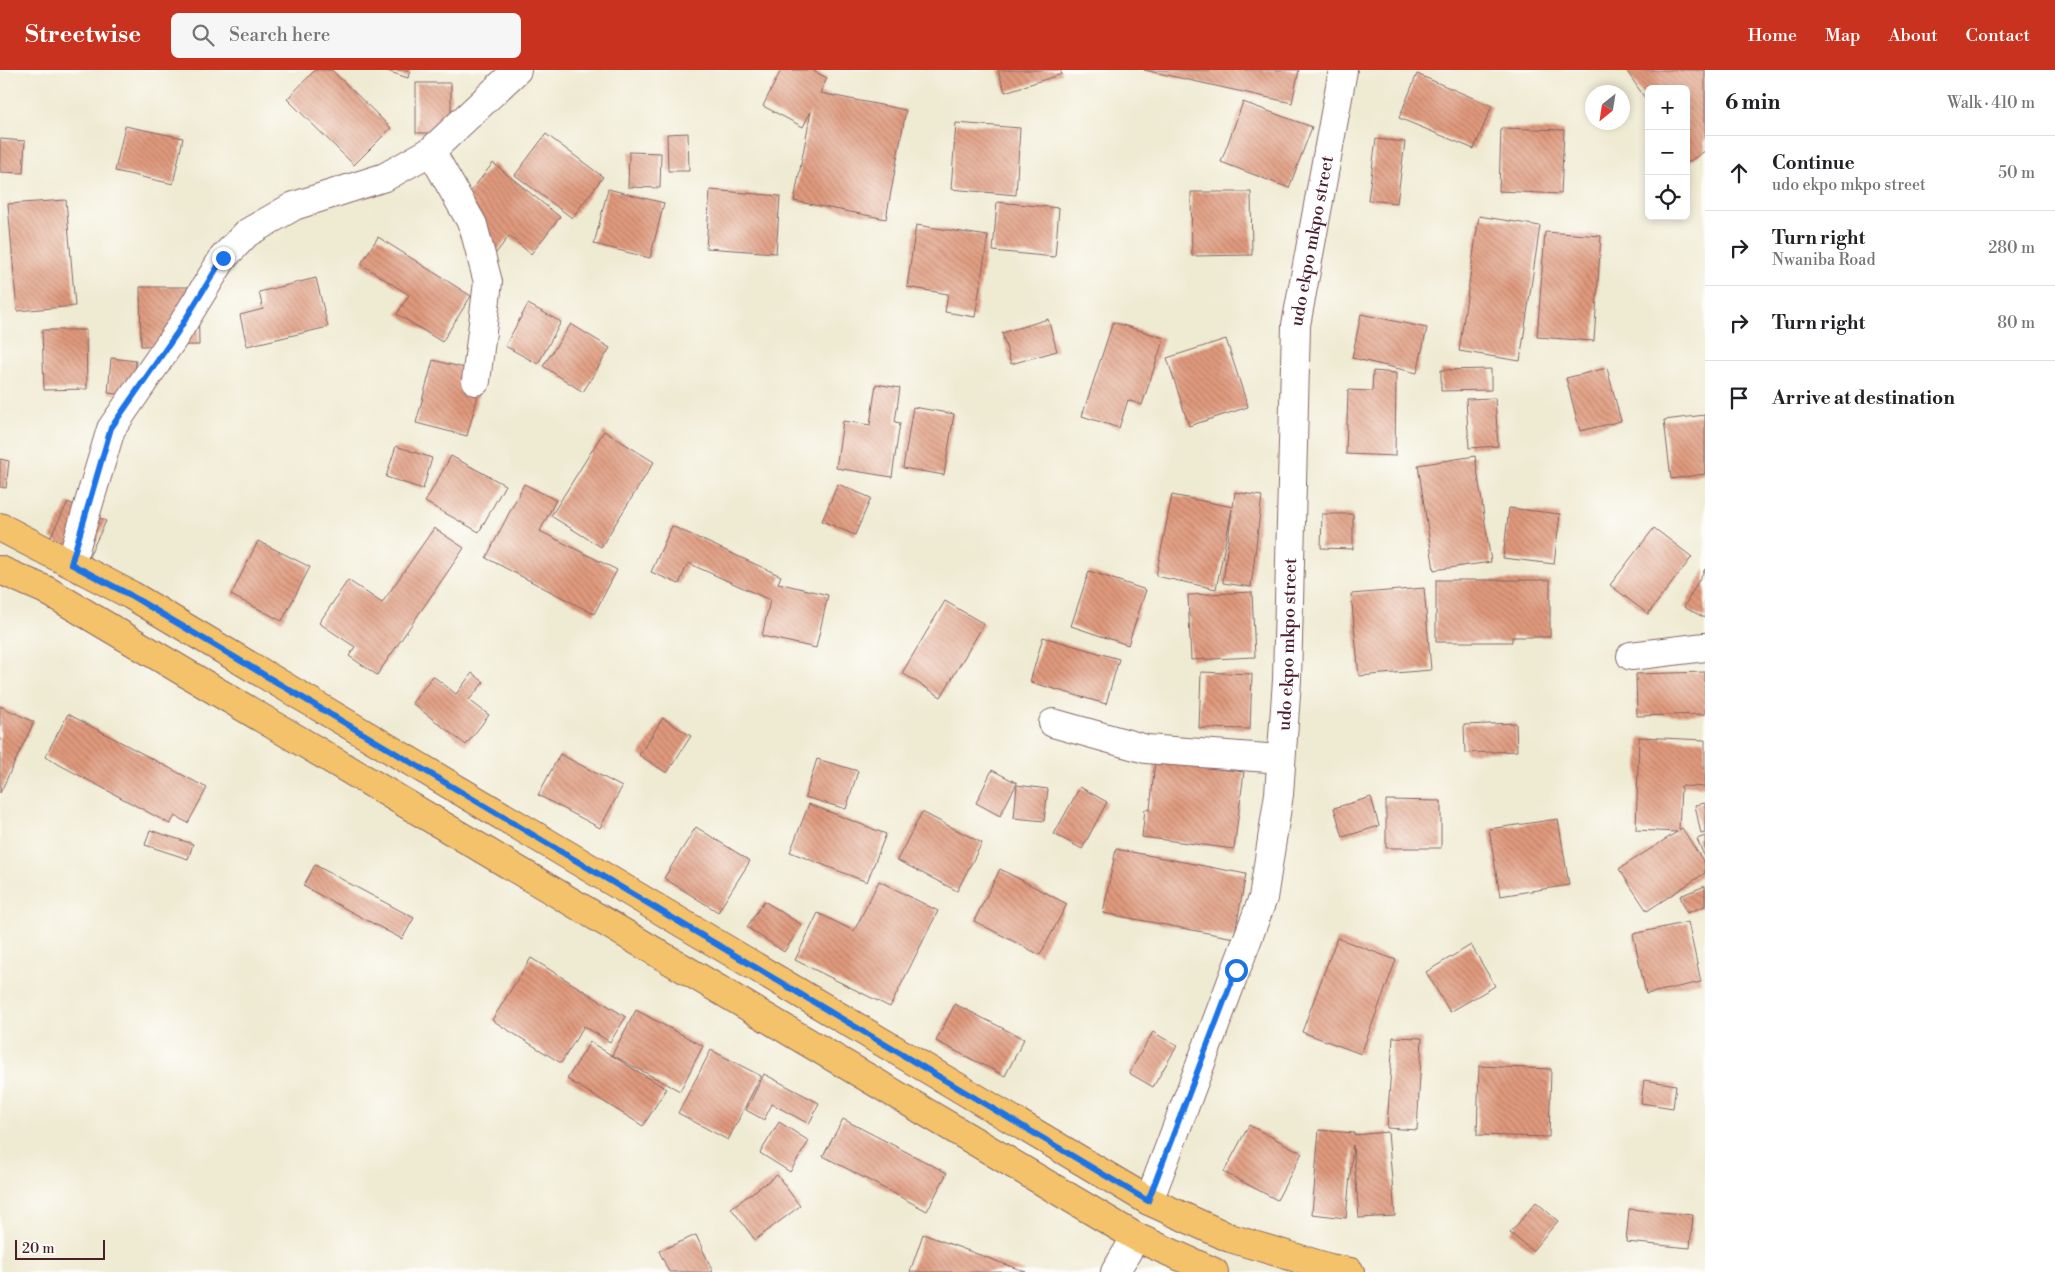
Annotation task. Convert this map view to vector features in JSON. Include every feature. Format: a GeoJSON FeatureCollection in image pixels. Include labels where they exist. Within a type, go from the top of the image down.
{"type":"FeatureCollection","features":[{"type":"Feature","properties":{"kind":"main road"},"geometry":{"type":"LineString","coordinates":[[0,527],[130,595],[1148,1201],[1230,1238],[1330,1268],[1350,1272]]}},
{"type":"Feature","properties":{"kind":"main road"},"geometry":{"type":"LineString","coordinates":[[0,570],[46,590],[1136,1237],[1214,1272]]}},
{"type":"Feature","properties":{"kind":"street"},"geometry":{"type":"LineString","coordinates":[[71,564],[111,428],[177,333],[223,258],[247,233],[294,206],[385,177],[431,150],[517,70]]}},
{"type":"Feature","properties":{"kind":"street","name":"udo ekpo mkpo street"},"geometry":{"type":"LineString","coordinates":[[1148,1201],[1263,898],[1279,794],[1287,680],[1296,325],[1342,70]]}},
{"type":"Feature","properties":{"kind":"street"},"geometry":{"type":"LineString","coordinates":[[431,150],[473,226],[488,282],[476,381]]}},
{"type":"Feature","properties":{"kind":"street"},"geometry":{"type":"LineString","coordinates":[[1632,656],[1705,647]]}},
{"type":"Feature","properties":{"kind":"street"},"geometry":{"type":"LineString","coordinates":[[1053,723],[1146,749],[1282,760]]}},
{"type":"Feature","properties":{"kind":"street"},"geometry":{"type":"LineString","coordinates":[[1115,1272],[1136,1237]]}},
{"type":"Feature","properties":{"kind":"building"},"geometry":{"type":"Polygon","coordinates":[[[315,70],[332,70],[391,128],[354,165],[287,99],[315,70]]]}},
{"type":"Feature","properties":{"kind":"building"},"geometry":{"type":"Polygon","coordinates":[[[384,70],[410,70],[408,78],[384,70]]]}},
{"type":"Feature","properties":{"kind":"building"},"geometry":{"type":"Polygon","coordinates":[[[781,70],[812,70],[827,78],[820,93],[906,110],[886,219],[794,201],[811,111],[803,127],[763,106],[781,70]]]}},
{"type":"Feature","properties":{"kind":"building"},"geometry":{"type":"Polygon","coordinates":[[[998,70],[1060,70],[1062,74],[1005,92],[998,70]]]}},
{"type":"Feature","properties":{"kind":"building"},"geometry":{"type":"Polygon","coordinates":[[[1144,70],[1299,70],[1292,103],[1144,70]]]}},
{"type":"Feature","properties":{"kind":"building"},"geometry":{"type":"Polygon","coordinates":[[[1626,70],[1705,70],[1705,151],[1690,161],[1690,85],[1645,85],[1645,98],[1626,70]]]}},
{"type":"Feature","properties":{"kind":"building"},"geometry":{"type":"Polygon","coordinates":[[[1417,74],[1492,106],[1474,149],[1399,118],[1417,74]]]}},
{"type":"Feature","properties":{"kind":"building"},"geometry":{"type":"Polygon","coordinates":[[[416,83],[451,83],[451,133],[416,133],[416,83]]]}},
{"type":"Feature","properties":{"kind":"building"},"geometry":{"type":"Polygon","coordinates":[[[1243,102],[1312,127],[1289,188],[1221,162],[1243,102]]]}},
{"type":"Feature","properties":{"kind":"building"},"geometry":{"type":"Polygon","coordinates":[[[956,123],[1020,128],[1016,195],[951,189],[956,123]]]}},
{"type":"Feature","properties":{"kind":"building"},"geometry":{"type":"Polygon","coordinates":[[[125,126],[183,138],[173,184],[115,171],[125,126]]]}},
{"type":"Feature","properties":{"kind":"building"},"geometry":{"type":"Polygon","coordinates":[[[1501,128],[1564,130],[1561,194],[1499,191],[1501,128]]]}},
{"type":"Feature","properties":{"kind":"building"},"geometry":{"type":"Polygon","coordinates":[[[688,133],[689,171],[668,171],[667,134],[688,133]]]}},
{"type":"Feature","properties":{"kind":"building"},"geometry":{"type":"Polygon","coordinates":[[[546,134],[603,177],[572,218],[515,175],[546,134]]]}},
{"type":"Feature","properties":{"kind":"building"},"geometry":{"type":"Polygon","coordinates":[[[0,139],[25,141],[23,173],[0,172],[0,139]]]}},
{"type":"Feature","properties":{"kind":"building"},"geometry":{"type":"Polygon","coordinates":[[[1376,139],[1405,142],[1397,203],[1368,200],[1376,139]]]}},
{"type":"Feature","properties":{"kind":"building"},"geometry":{"type":"Polygon","coordinates":[[[629,152],[661,153],[660,188],[628,187],[629,152]]]}},
{"type":"Feature","properties":{"kind":"building"},"geometry":{"type":"Polygon","coordinates":[[[493,163],[560,217],[531,254],[509,236],[493,257],[463,201],[493,163]]]}},
{"type":"Feature","properties":{"kind":"building"},"geometry":{"type":"Polygon","coordinates":[[[608,189],[664,203],[650,258],[594,244],[608,189]]]}},
{"type":"Feature","properties":{"kind":"building"},"geometry":{"type":"Polygon","coordinates":[[[710,190],[780,196],[776,253],[706,248],[710,190]]]}},
{"type":"Feature","properties":{"kind":"building"},"geometry":{"type":"Polygon","coordinates":[[[1191,192],[1251,192],[1252,255],[1192,256],[1191,192]]]}},
{"type":"Feature","properties":{"kind":"building"},"geometry":{"type":"Polygon","coordinates":[[[66,200],[75,306],[17,311],[8,204],[66,200]]]}},
{"type":"Feature","properties":{"kind":"building"},"geometry":{"type":"Polygon","coordinates":[[[997,202],[1059,208],[1055,257],[993,251],[997,202]]]}},
{"type":"Feature","properties":{"kind":"building"},"geometry":{"type":"Polygon","coordinates":[[[1479,216],[1540,226],[1520,361],[1459,351],[1479,216]]]}},
{"type":"Feature","properties":{"kind":"building"},"geometry":{"type":"Polygon","coordinates":[[[916,225],[988,236],[975,317],[945,312],[948,294],[907,287],[916,225]]]}},
{"type":"Feature","properties":{"kind":"building"},"geometry":{"type":"Polygon","coordinates":[[[1545,232],[1601,236],[1594,341],[1537,337],[1545,232]]]}},
{"type":"Feature","properties":{"kind":"building"},"geometry":{"type":"Polygon","coordinates":[[[378,237],[471,296],[442,342],[397,314],[409,295],[361,264],[378,237]]]}},
{"type":"Feature","properties":{"kind":"building"},"geometry":{"type":"Polygon","coordinates":[[[316,278],[328,327],[247,346],[240,315],[263,309],[259,292],[316,278]]]}},
{"type":"Feature","properties":{"kind":"building"},"geometry":{"type":"Polygon","coordinates":[[[140,287],[198,287],[199,345],[141,346],[140,287]]]}},
{"type":"Feature","properties":{"kind":"building"},"geometry":{"type":"Polygon","coordinates":[[[528,304],[561,322],[538,364],[505,346],[528,304]]]}},
{"type":"Feature","properties":{"kind":"building"},"geometry":{"type":"Polygon","coordinates":[[[1361,314],[1427,328],[1417,373],[1352,358],[1361,314]]]}},
{"type":"Feature","properties":{"kind":"building"},"geometry":{"type":"Polygon","coordinates":[[[1048,319],[1057,351],[1011,364],[1002,333],[1048,319]]]}},
{"type":"Feature","properties":{"kind":"building"},"geometry":{"type":"Polygon","coordinates":[[[1113,322],[1164,338],[1142,405],[1128,400],[1119,428],[1082,416],[1113,322]]]}},
{"type":"Feature","properties":{"kind":"building"},"geometry":{"type":"Polygon","coordinates":[[[571,324],[610,348],[583,392],[543,366],[571,324]]]}},
{"type":"Feature","properties":{"kind":"building"},"geometry":{"type":"Polygon","coordinates":[[[42,330],[86,330],[87,389],[44,390],[42,330]]]}},
{"type":"Feature","properties":{"kind":"building"},"geometry":{"type":"Polygon","coordinates":[[[1226,339],[1248,407],[1189,426],[1167,358],[1226,339]]]}},
{"type":"Feature","properties":{"kind":"building"},"geometry":{"type":"Polygon","coordinates":[[[111,358],[136,361],[132,396],[108,393],[111,358]]]}},
{"type":"Feature","properties":{"kind":"building"},"geometry":{"type":"Polygon","coordinates":[[[433,360],[484,373],[467,436],[416,423],[433,360]]]}},
{"type":"Feature","properties":{"kind":"building"},"geometry":{"type":"Polygon","coordinates":[[[1607,368],[1621,421],[1580,431],[1566,378],[1607,368]]]}},
{"type":"Feature","properties":{"kind":"building"},"geometry":{"type":"Polygon","coordinates":[[[1491,369],[1491,390],[1441,391],[1441,370],[1491,369]]]}},
{"type":"Feature","properties":{"kind":"building"},"geometry":{"type":"Polygon","coordinates":[[[1373,371],[1396,373],[1395,456],[1346,454],[1348,390],[1372,391],[1373,371]]]}},
{"type":"Feature","properties":{"kind":"building"},"geometry":{"type":"Polygon","coordinates":[[[876,384],[900,388],[895,422],[900,423],[892,477],[836,468],[843,421],[870,425],[876,384]]]}},
{"type":"Feature","properties":{"kind":"building"},"geometry":{"type":"Polygon","coordinates":[[[1495,398],[1498,446],[1469,448],[1466,399],[1495,398]]]}},
{"type":"Feature","properties":{"kind":"building"},"geometry":{"type":"Polygon","coordinates":[[[913,407],[954,414],[944,475],[903,468],[913,407]]]}},
{"type":"Feature","properties":{"kind":"building"},"geometry":{"type":"Polygon","coordinates":[[[1705,415],[1705,474],[1671,479],[1664,420],[1705,415]]]}},
{"type":"Feature","properties":{"kind":"building"},"geometry":{"type":"Polygon","coordinates":[[[604,431],[654,462],[601,547],[551,516],[604,431]]]}},
{"type":"Feature","properties":{"kind":"building"},"geometry":{"type":"Polygon","coordinates":[[[396,446],[432,458],[423,489],[386,477],[396,446]]]}},
{"type":"Feature","properties":{"kind":"building"},"geometry":{"type":"Polygon","coordinates":[[[451,456],[505,485],[479,532],[425,502],[451,456]]]}},
{"type":"Feature","properties":{"kind":"building"},"geometry":{"type":"Polygon","coordinates":[[[1475,456],[1491,562],[1434,570],[1418,465],[1475,456]]]}},
{"type":"Feature","properties":{"kind":"building"},"geometry":{"type":"Polygon","coordinates":[[[0,459],[9,461],[6,488],[0,487],[0,459]]]}},
{"type":"Feature","properties":{"kind":"building"},"geometry":{"type":"Polygon","coordinates":[[[524,484],[556,500],[540,531],[617,570],[594,614],[486,558],[524,484]]]}},
{"type":"Feature","properties":{"kind":"building"},"geometry":{"type":"Polygon","coordinates":[[[838,484],[871,498],[855,535],[822,521],[838,484]]]}},
{"type":"Feature","properties":{"kind":"building"},"geometry":{"type":"Polygon","coordinates":[[[1235,492],[1262,496],[1251,587],[1223,583],[1232,509],[1216,589],[1156,576],[1172,495],[1233,507],[1235,492]]]}},
{"type":"Feature","properties":{"kind":"building"},"geometry":{"type":"Polygon","coordinates":[[[68,502],[106,521],[88,558],[50,538],[68,502]]]}},
{"type":"Feature","properties":{"kind":"building"},"geometry":{"type":"Polygon","coordinates":[[[1509,508],[1560,514],[1554,564],[1503,558],[1509,508]]]}},
{"type":"Feature","properties":{"kind":"building"},"geometry":{"type":"Polygon","coordinates":[[[1322,514],[1353,514],[1353,549],[1321,548],[1322,514]]]}},
{"type":"Feature","properties":{"kind":"building"},"geometry":{"type":"Polygon","coordinates":[[[672,526],[781,576],[778,583],[828,595],[816,648],[762,636],[770,600],[688,563],[679,584],[651,572],[672,526]]]}},
{"type":"Feature","properties":{"kind":"building"},"geometry":{"type":"Polygon","coordinates":[[[434,528],[464,548],[377,675],[349,656],[355,647],[319,623],[348,580],[382,603],[434,528]]]}},
{"type":"Feature","properties":{"kind":"building"},"geometry":{"type":"Polygon","coordinates":[[[1654,528],[1692,557],[1648,614],[1610,585],[1654,528]]]}},
{"type":"Feature","properties":{"kind":"building"},"geometry":{"type":"Polygon","coordinates":[[[258,541],[310,567],[282,621],[231,595],[258,541]]]}},
{"type":"Feature","properties":{"kind":"building"},"geometry":{"type":"Polygon","coordinates":[[[1705,569],[1705,618],[1684,607],[1705,569]]]}},
{"type":"Feature","properties":{"kind":"building"},"geometry":{"type":"Polygon","coordinates":[[[1089,571],[1146,590],[1128,645],[1071,626],[1089,571]]]}},
{"type":"Feature","properties":{"kind":"building"},"geometry":{"type":"Polygon","coordinates":[[[1436,580],[1550,580],[1550,637],[1512,637],[1512,642],[1436,642],[1436,580]]]}},
{"type":"Feature","properties":{"kind":"building"},"geometry":{"type":"Polygon","coordinates":[[[1424,588],[1431,670],[1359,676],[1351,594],[1424,588]]]}},
{"type":"Feature","properties":{"kind":"building"},"geometry":{"type":"Polygon","coordinates":[[[1252,592],[1255,657],[1191,660],[1188,595],[1252,592]]]}},
{"type":"Feature","properties":{"kind":"building"},"geometry":{"type":"Polygon","coordinates":[[[945,601],[984,624],[941,697],[902,673],[945,601]]]}},
{"type":"Feature","properties":{"kind":"building"},"geometry":{"type":"Polygon","coordinates":[[[1043,637],[1119,659],[1106,704],[1030,682],[1043,637]]]}},
{"type":"Feature","properties":{"kind":"building"},"geometry":{"type":"Polygon","coordinates":[[[1201,672],[1252,674],[1250,729],[1199,728],[1201,672]]]}},
{"type":"Feature","properties":{"kind":"building"},"geometry":{"type":"Polygon","coordinates":[[[1705,672],[1705,714],[1637,716],[1636,674],[1705,672]]]}},
{"type":"Feature","properties":{"kind":"building"},"geometry":{"type":"Polygon","coordinates":[[[472,673],[484,682],[469,700],[489,715],[466,745],[412,703],[433,676],[456,694],[472,673]]]}},
{"type":"Feature","properties":{"kind":"building"},"geometry":{"type":"Polygon","coordinates":[[[0,706],[34,722],[0,793],[0,706]]]}},
{"type":"Feature","properties":{"kind":"building"},"geometry":{"type":"Polygon","coordinates":[[[68,714],[207,788],[188,823],[175,816],[170,824],[45,757],[68,714]]]}},
{"type":"Feature","properties":{"kind":"building"},"geometry":{"type":"Polygon","coordinates":[[[663,718],[691,736],[667,773],[639,755],[663,718]]]}},
{"type":"Feature","properties":{"kind":"building"},"geometry":{"type":"Polygon","coordinates":[[[1516,723],[1517,751],[1465,753],[1464,725],[1516,723]]]}},
{"type":"Feature","properties":{"kind":"building"},"geometry":{"type":"Polygon","coordinates":[[[1639,737],[1705,740],[1705,787],[1681,786],[1679,830],[1682,828],[1705,864],[1705,873],[1647,911],[1619,869],[1677,832],[1636,830],[1639,737]]]}},
{"type":"Feature","properties":{"kind":"building"},"geometry":{"type":"Polygon","coordinates":[[[560,754],[622,787],[600,828],[538,795],[560,754]]]}},
{"type":"Feature","properties":{"kind":"building"},"geometry":{"type":"Polygon","coordinates":[[[817,759],[858,771],[846,809],[805,797],[817,759]]]}},
{"type":"Feature","properties":{"kind":"building"},"geometry":{"type":"Polygon","coordinates":[[[1155,761],[1244,772],[1234,849],[1142,837],[1145,809],[1150,810],[1155,761]]]}},
{"type":"Feature","properties":{"kind":"building"},"geometry":{"type":"Polygon","coordinates":[[[992,770],[1017,783],[1000,816],[976,803],[992,770]]]}},
{"type":"Feature","properties":{"kind":"building"},"geometry":{"type":"Polygon","coordinates":[[[1017,785],[1048,789],[1044,821],[1014,818],[1017,785]]]}},
{"type":"Feature","properties":{"kind":"building"},"geometry":{"type":"Polygon","coordinates":[[[1080,787],[1107,802],[1082,849],[1054,834],[1080,787]]]}},
{"type":"Feature","properties":{"kind":"building"},"geometry":{"type":"Polygon","coordinates":[[[1371,797],[1379,826],[1343,837],[1334,808],[1371,797]]]}},
{"type":"Feature","properties":{"kind":"building"},"geometry":{"type":"Polygon","coordinates":[[[1386,800],[1441,801],[1441,848],[1386,848],[1386,800]]]}},
{"type":"Feature","properties":{"kind":"building"},"geometry":{"type":"Polygon","coordinates":[[[1705,803],[1705,833],[1701,834],[1695,805],[1705,803]]]}},
{"type":"Feature","properties":{"kind":"building"},"geometry":{"type":"Polygon","coordinates":[[[809,804],[886,834],[867,882],[790,852],[809,804]]]}},
{"type":"Feature","properties":{"kind":"building"},"geometry":{"type":"Polygon","coordinates":[[[922,812],[982,843],[957,891],[897,860],[922,812]]]}},
{"type":"Feature","properties":{"kind":"building"},"geometry":{"type":"Polygon","coordinates":[[[1558,819],[1569,885],[1500,896],[1489,829],[1558,819]]]}},
{"type":"Feature","properties":{"kind":"building"},"geometry":{"type":"Polygon","coordinates":[[[696,827],[750,861],[718,912],[664,878],[696,827]]]}},
{"type":"Feature","properties":{"kind":"building"},"geometry":{"type":"Polygon","coordinates":[[[150,830],[193,844],[188,859],[145,845],[150,830]]]}},
{"type":"Feature","properties":{"kind":"building"},"geometry":{"type":"Polygon","coordinates":[[[1705,836],[1705,858],[1697,839],[1705,836]]]}},
{"type":"Feature","properties":{"kind":"building"},"geometry":{"type":"Polygon","coordinates":[[[1116,849],[1246,874],[1234,938],[1103,913],[1116,849]]]}},
{"type":"Feature","properties":{"kind":"building"},"geometry":{"type":"Polygon","coordinates":[[[315,865],[414,918],[402,939],[303,886],[315,865]]]}},
{"type":"Feature","properties":{"kind":"building"},"geometry":{"type":"Polygon","coordinates":[[[1000,869],[1067,904],[1040,955],[974,921],[1000,869]]]}},
{"type":"Feature","properties":{"kind":"building"},"geometry":{"type":"Polygon","coordinates":[[[879,881],[938,911],[890,1007],[795,960],[818,913],[854,931],[879,881]]]}},
{"type":"Feature","properties":{"kind":"building"},"geometry":{"type":"Polygon","coordinates":[[[1705,886],[1705,906],[1687,913],[1680,896],[1705,886]]]}},
{"type":"Feature","properties":{"kind":"building"},"geometry":{"type":"Polygon","coordinates":[[[764,901],[802,925],[784,952],[747,927],[764,901]]]}},
{"type":"Feature","properties":{"kind":"building"},"geometry":{"type":"Polygon","coordinates":[[[1688,922],[1701,982],[1646,994],[1633,934],[1688,922]]]}},
{"type":"Feature","properties":{"kind":"building"},"geometry":{"type":"Polygon","coordinates":[[[1337,938],[1396,960],[1361,1054],[1302,1032],[1337,938]]]}},
{"type":"Feature","properties":{"kind":"building"},"geometry":{"type":"Polygon","coordinates":[[[1471,945],[1495,986],[1450,1012],[1426,972],[1471,945]]]}},
{"type":"Feature","properties":{"kind":"building"},"geometry":{"type":"Polygon","coordinates":[[[531,958],[626,1017],[610,1042],[584,1026],[561,1063],[492,1020],[531,958]]]}},
{"type":"Feature","properties":{"kind":"building"},"geometry":{"type":"Polygon","coordinates":[[[955,1004],[1024,1039],[1005,1076],[936,1041],[955,1004]]]}},
{"type":"Feature","properties":{"kind":"building"},"geometry":{"type":"Polygon","coordinates":[[[636,1010],[703,1046],[680,1091],[612,1055],[636,1010]]]}},
{"type":"Feature","properties":{"kind":"building"},"geometry":{"type":"Polygon","coordinates":[[[1153,1032],[1177,1046],[1153,1087],[1129,1073],[1153,1032]]]}},
{"type":"Feature","properties":{"kind":"building"},"geometry":{"type":"Polygon","coordinates":[[[1393,1037],[1422,1038],[1417,1130],[1387,1128],[1393,1037]]]}},
{"type":"Feature","properties":{"kind":"building"},"geometry":{"type":"Polygon","coordinates":[[[590,1042],[666,1089],[643,1126],[567,1079],[590,1042]]]}},
{"type":"Feature","properties":{"kind":"building"},"geometry":{"type":"Polygon","coordinates":[[[711,1050],[761,1076],[728,1140],[678,1113],[711,1050]]]}},
{"type":"Feature","properties":{"kind":"building"},"geometry":{"type":"Polygon","coordinates":[[[1479,1066],[1551,1069],[1549,1137],[1477,1135],[1479,1066]]]}},
{"type":"Feature","properties":{"kind":"building"},"geometry":{"type":"Polygon","coordinates":[[[764,1074],[819,1103],[809,1124],[772,1104],[764,1120],[746,1110],[764,1074]]]}},
{"type":"Feature","properties":{"kind":"building"},"geometry":{"type":"Polygon","coordinates":[[[1644,1080],[1676,1085],[1673,1108],[1641,1103],[1644,1080]]]}},
{"type":"Feature","properties":{"kind":"building"},"geometry":{"type":"Polygon","coordinates":[[[843,1119],[947,1173],[927,1211],[823,1156],[843,1119]]]}},
{"type":"Feature","properties":{"kind":"building"},"geometry":{"type":"Polygon","coordinates":[[[779,1122],[809,1141],[790,1172],[760,1153],[779,1122]]]}},
{"type":"Feature","properties":{"kind":"building"},"geometry":{"type":"Polygon","coordinates":[[[1249,1125],[1302,1153],[1277,1200],[1224,1172],[1249,1125]]]}},
{"type":"Feature","properties":{"kind":"building"},"geometry":{"type":"Polygon","coordinates":[[[1319,1130],[1354,1133],[1354,1135],[1388,1132],[1395,1216],[1359,1218],[1353,1145],[1346,1218],[1312,1214],[1319,1130]]]}},
{"type":"Feature","properties":{"kind":"building"},"geometry":{"type":"Polygon","coordinates":[[[777,1175],[800,1206],[755,1240],[731,1208],[777,1175]]]}},
{"type":"Feature","properties":{"kind":"building"},"geometry":{"type":"Polygon","coordinates":[[[1536,1202],[1558,1221],[1532,1251],[1510,1233],[1536,1202]]]}},
{"type":"Feature","properties":{"kind":"building"},"geometry":{"type":"Polygon","coordinates":[[[1629,1209],[1693,1215],[1690,1248],[1626,1242],[1629,1209]]]}},
{"type":"Feature","properties":{"kind":"building"},"geometry":{"type":"Polygon","coordinates":[[[923,1234],[1026,1272],[910,1272],[923,1234]]]}},
{"type":"Feature","properties":{"kind":"building"},"geometry":{"type":"Polygon","coordinates":[[[696,1235],[713,1272],[669,1272],[659,1251],[696,1235]]]}},
{"type":"Feature","properties":{"kind":"route"},"geometry":{"type":"LineString","coordinates":[[223,258],[177,333],[111,428],[71,564],[130,595],[1148,1201],[1236,970]]}}]}
